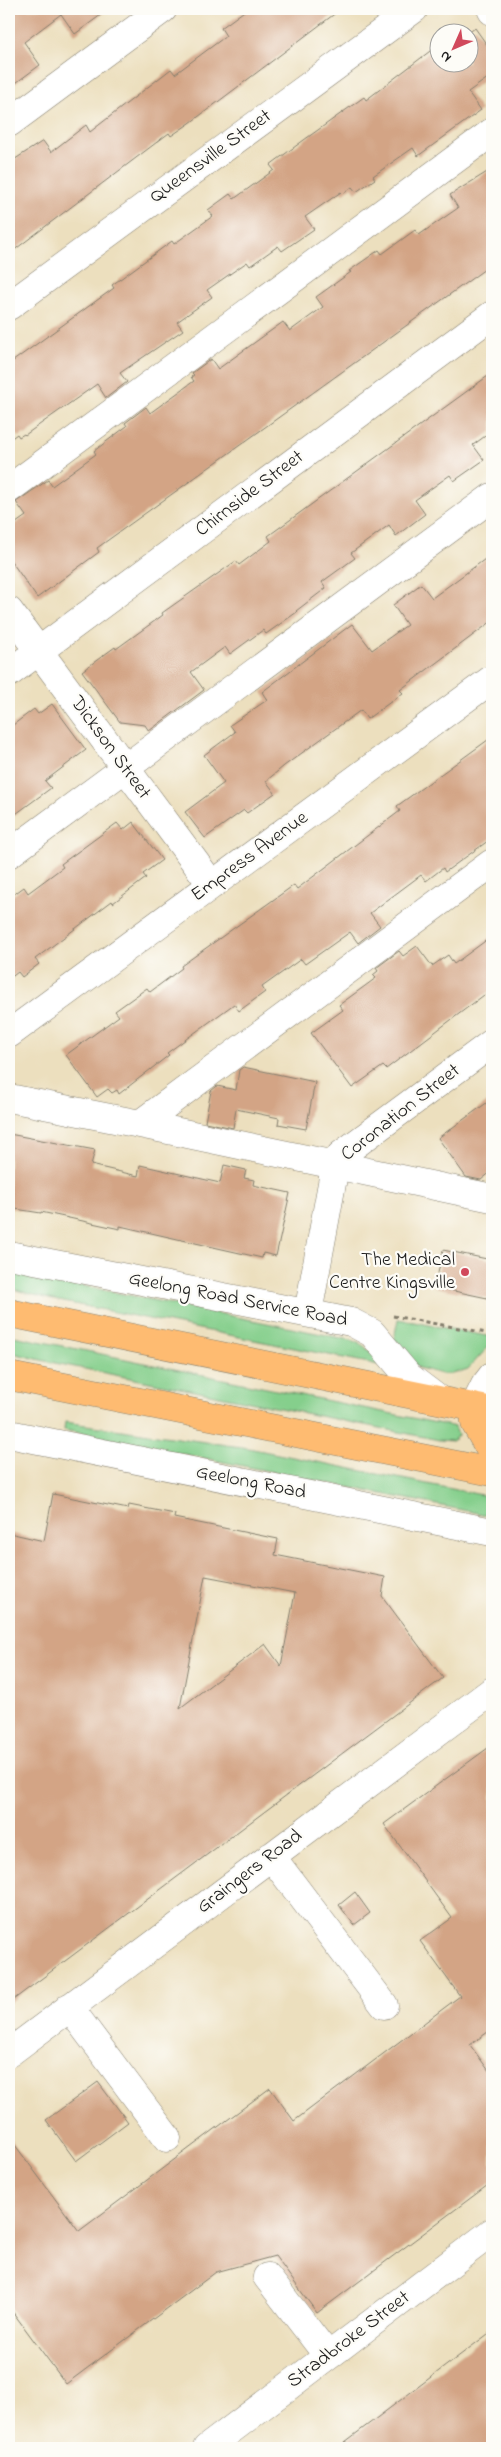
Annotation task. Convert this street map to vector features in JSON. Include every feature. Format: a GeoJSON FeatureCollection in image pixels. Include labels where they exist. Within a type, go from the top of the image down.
{"type":"FeatureCollection","features":[{"type":"Feature","properties":{"kind":"highway"},"geometry":{"type":"LineString","coordinates":[[9,1312],[483,1409],[475,1423],[492,1452]]}},
{"type":"Feature","properties":{"kind":"highway"},"geometry":{"type":"LineString","coordinates":[[9,1376],[492,1472]]}},
{"type":"Feature","properties":{"kind":"street"},"geometry":{"type":"LineString","coordinates":[[9,123],[163,9]]}},
{"type":"Feature","properties":{"kind":"street","name":"Queensville Street"},"geometry":{"type":"LineString","coordinates":[[9,306],[414,9]]}},
{"type":"Feature","properties":{"kind":"street"},"geometry":{"type":"LineString","coordinates":[[9,489],[492,132]]}},
{"type":"Feature","properties":{"kind":"street","name":"Chirnside Street"},"geometry":{"type":"LineString","coordinates":[[9,673],[492,315]]}},
{"type":"Feature","properties":{"kind":"street"},"geometry":{"type":"LineString","coordinates":[[9,854],[492,497]]}},
{"type":"Feature","properties":{"kind":"street","name":"Dickson Street"},"geometry":{"type":"LineString","coordinates":[[9,611],[212,885]]}},
{"type":"Feature","properties":{"kind":"street","name":"Empress Avenue"},"geometry":{"type":"LineString","coordinates":[[9,1034],[492,680]]}},
{"type":"Feature","properties":{"kind":"street"},"geometry":{"type":"LineString","coordinates":[[140,1124],[492,863]]}},
{"type":"Feature","properties":{"kind":"street","name":"Coronation Street"},"geometry":{"type":"LineString","coordinates":[[308,1313],[335,1167],[344,1152],[492,1043]]}},
{"type":"Feature","properties":{"kind":"street"},"geometry":{"type":"LineString","coordinates":[[9,1098],[492,1198]]}},
{"type":"Feature","properties":{"kind":"street","name":"Geelong Road Service Road"},"geometry":{"type":"LineString","coordinates":[[9,1255],[351,1322],[372,1333],[409,1377],[438,1399]]}},
{"type":"Feature","properties":{"kind":"street"},"geometry":{"type":"LineString","coordinates":[[483,1409],[485,1385],[492,1376]]}},
{"type":"Feature","properties":{"kind":"street","name":"Geelong Road"},"geometry":{"type":"LineString","coordinates":[[9,1434],[492,1532]]}},
{"type":"Feature","properties":{"kind":"street","name":"Graingers Road"},"geometry":{"type":"LineString","coordinates":[[9,2053],[492,1691]]}},
{"type":"Feature","properties":{"kind":"street"},"geometry":{"type":"LineString","coordinates":[[271,1856],[384,2005]]}},
{"type":"Feature","properties":{"kind":"street"},"geometry":{"type":"LineString","coordinates":[[69,2007],[168,2138]]}},
{"type":"Feature","properties":{"kind":"street","name":"Stradbroke Street"},"geometry":{"type":"LineString","coordinates":[[206,2448],[492,2232]]}},
{"type":"Feature","properties":{"kind":"street"},"geometry":{"type":"LineString","coordinates":[[267,2277],[328,2356]]}},
{"type":"Feature","properties":{"kind":"path"},"geometry":{"type":"LineString","coordinates":[[351,1322],[397,1315],[492,1334]]}},
{"type":"Feature","properties":{"kind":"green space"},"geometry":{"type":"Polygon","coordinates":[[[9,1271],[351,1340],[362,1345],[382,1360],[379,1365],[49,1299],[9,1288],[9,1271]]]}},
{"type":"Feature","properties":{"kind":"green space"},"geometry":{"type":"Polygon","coordinates":[[[398,1319],[492,1337],[492,1343],[468,1369],[452,1374],[441,1374],[416,1367],[394,1339],[398,1319]]]}},
{"type":"Feature","properties":{"kind":"green space"},"geometry":{"type":"Polygon","coordinates":[[[9,1335],[451,1426],[455,1427],[458,1435],[453,1441],[439,1440],[45,1361],[9,1352],[9,1335]]]}},
{"type":"Feature","properties":{"kind":"green space"},"geometry":{"type":"Polygon","coordinates":[[[65,1422],[248,1448],[492,1497],[492,1516],[64,1430],[65,1422]]]}},
{"type":"Feature","properties":{"kind":"building"},"geometry":{"type":"Polygon","coordinates":[[[9,9],[109,9],[75,34],[61,14],[24,42],[40,65],[9,88],[9,9]]]}},
{"type":"Feature","properties":{"kind":"building"},"geometry":{"type":"Polygon","coordinates":[[[247,9],[341,9],[190,123],[171,136],[169,133],[9,254],[9,163],[43,141],[51,152],[86,125],[90,132],[171,69],[175,74],[226,36],[221,28],[247,9]]]}},
{"type":"Feature","properties":{"kind":"building"},"geometry":{"type":"Polygon","coordinates":[[[478,32],[492,52],[492,75],[468,92],[481,110],[418,156],[413,148],[373,176],[375,179],[356,192],[352,187],[343,194],[341,192],[305,217],[314,229],[282,251],[278,246],[250,266],[247,262],[207,290],[212,297],[177,322],[183,330],[120,373],[127,382],[106,398],[97,384],[25,435],[19,437],[17,434],[9,440],[9,364],[114,288],[112,285],[172,241],[174,244],[213,216],[208,210],[230,194],[234,199],[274,170],[270,165],[364,97],[366,100],[428,53],[428,72],[478,72],[478,32]]]}},
{"type":"Feature","properties":{"kind":"building"},"geometry":{"type":"Polygon","coordinates":[[[492,169],[492,264],[97,548],[99,552],[37,598],[9,558],[9,528],[26,516],[16,502],[48,480],[52,486],[96,454],[94,451],[127,426],[125,423],[146,407],[150,413],[194,381],[191,377],[194,375],[192,373],[211,359],[218,369],[283,322],[290,331],[323,307],[316,297],[379,250],[382,254],[415,230],[419,235],[458,208],[450,195],[492,169]]]}},
{"type":"Feature","properties":{"kind":"building"},"geometry":{"type":"Polygon","coordinates":[[[492,373],[492,431],[473,445],[484,460],[454,481],[450,475],[415,500],[425,514],[396,536],[389,525],[351,553],[355,558],[322,582],[326,588],[297,612],[266,634],[263,630],[230,654],[225,647],[191,672],[204,690],[149,731],[145,725],[120,722],[82,671],[115,647],[116,649],[163,615],[162,613],[236,561],[239,565],[271,541],[268,536],[492,373]]]}},
{"type":"Feature","properties":{"kind":"building"},"geometry":{"type":"Polygon","coordinates":[[[492,554],[492,621],[400,690],[403,693],[367,719],[361,710],[284,766],[266,781],[275,793],[247,813],[244,810],[205,838],[185,812],[224,783],[204,755],[235,732],[230,725],[267,700],[262,692],[352,624],[372,650],[407,625],[393,605],[421,584],[432,598],[492,554]]]}},
{"type":"Feature","properties":{"kind":"building"},"geometry":{"type":"Polygon","coordinates":[[[52,704],[86,750],[45,781],[51,788],[9,819],[9,728],[34,709],[38,714],[52,704]]]}},
{"type":"Feature","properties":{"kind":"building"},"geometry":{"type":"Polygon","coordinates":[[[492,737],[492,838],[445,872],[443,868],[426,881],[421,875],[370,913],[380,926],[358,943],[350,932],[305,964],[301,959],[262,987],[265,992],[239,1011],[234,1004],[167,1053],[169,1055],[119,1094],[117,1090],[112,1093],[108,1089],[97,1097],[66,1055],[119,1016],[115,1011],[147,988],[150,992],[182,968],[181,966],[294,885],[297,889],[400,811],[397,806],[492,737]]]}},
{"type":"Feature","properties":{"kind":"building"},"geometry":{"type":"Polygon","coordinates":[[[133,822],[162,860],[143,874],[146,878],[35,959],[39,964],[22,977],[18,972],[9,979],[9,898],[24,887],[28,893],[63,867],[61,864],[117,823],[123,830],[133,822]]]}},
{"type":"Feature","properties":{"kind":"building"},"geometry":{"type":"Polygon","coordinates":[[[492,936],[492,989],[386,1069],[383,1066],[352,1088],[311,1033],[343,1010],[339,1005],[376,978],[373,975],[378,971],[376,968],[399,951],[403,956],[417,946],[432,966],[448,955],[454,964],[492,936]]]}},
{"type":"Feature","properties":{"kind":"building"},"geometry":{"type":"Polygon","coordinates":[[[243,1067],[315,1082],[306,1129],[278,1124],[279,1118],[236,1109],[233,1128],[205,1122],[211,1091],[217,1086],[236,1090],[239,1070],[243,1067]]]}},
{"type":"Feature","properties":{"kind":"building"},"geometry":{"type":"Polygon","coordinates":[[[492,1099],[492,1171],[481,1180],[466,1177],[438,1138],[492,1099]]]}},
{"type":"Feature","properties":{"kind":"building"},"geometry":{"type":"Polygon","coordinates":[[[9,1134],[95,1150],[91,1165],[138,1176],[140,1165],[220,1183],[224,1165],[246,1170],[244,1178],[254,1180],[253,1185],[290,1193],[276,1256],[263,1253],[262,1258],[120,1226],[120,1229],[41,1212],[9,1208],[9,1134]]]}},
{"type":"Feature","properties":{"kind":"building","name":"The Medical Centre Kingsville"},"geometry":{"type":"Polygon","coordinates":[[[443,1250],[492,1260],[492,1299],[435,1287],[443,1250]]]}},
{"type":"Feature","properties":{"kind":"building"},"geometry":{"type":"Polygon","coordinates":[[[53,1494],[128,1509],[129,1505],[175,1514],[174,1518],[278,1539],[275,1555],[385,1577],[382,1596],[443,1678],[9,2003],[9,1533],[44,1541],[53,1494]],[[205,1576],[180,1708],[265,1644],[281,1666],[295,1593],[205,1576]]]}},
{"type":"Feature","properties":{"kind":"building"},"geometry":{"type":"Polygon","coordinates":[[[492,1745],[492,2029],[470,2045],[492,2075],[492,2182],[317,2313],[275,2256],[216,2272],[66,2384],[9,2307],[9,2137],[79,2231],[270,2088],[294,2121],[460,1996],[420,1941],[452,1918],[384,1824],[492,1745]]]}},
{"type":"Feature","properties":{"kind":"building"},"geometry":{"type":"Polygon","coordinates":[[[355,1892],[370,1913],[354,1925],[339,1905],[355,1892]]]}},
{"type":"Feature","properties":{"kind":"building"},"geometry":{"type":"Polygon","coordinates":[[[98,2082],[128,2122],[76,2161],[46,2120],[98,2082]]]}},
{"type":"Feature","properties":{"kind":"building"},"geometry":{"type":"Polygon","coordinates":[[[492,2331],[492,2448],[337,2448],[492,2331]]]}},
{"type":"Feature","properties":{"kind":"place","name":"The Medical Centre Kingsville"},"geometry":{"type":"Point","coordinates":[465,1272]}}]}
